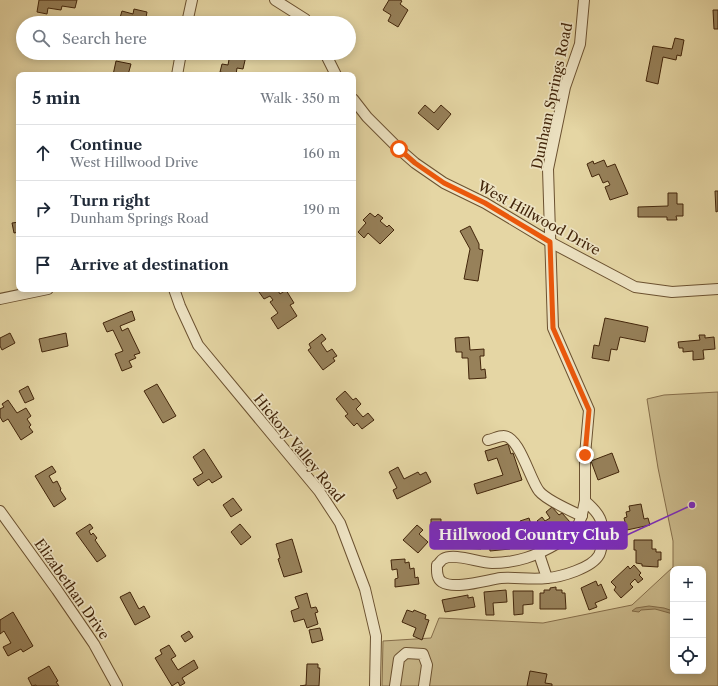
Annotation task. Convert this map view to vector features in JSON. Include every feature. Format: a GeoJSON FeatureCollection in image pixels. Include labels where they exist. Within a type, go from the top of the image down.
{"type":"FeatureCollection","features":[{"type":"Feature","properties":{"kind":"street"},"geometry":{"type":"LineString","coordinates":[[189,16],[192,0]]}},
{"type":"Feature","properties":{"kind":"street"},"geometry":{"type":"LineString","coordinates":[[274,0],[300,16]]}},
{"type":"Feature","properties":{"kind":"street","name":"Dunham Springs Road"},"geometry":{"type":"LineString","coordinates":[[547,578],[504,578],[484,580],[460,586],[441,581],[437,575],[437,566],[444,559],[450,557],[490,563],[515,561],[540,554],[571,534],[582,516],[585,501],[585,455],[589,410],[553,328],[548,169],[565,87],[580,44],[584,0]]}},
{"type":"Feature","properties":{"kind":"street"},"geometry":{"type":"LineString","coordinates":[[178,72],[180,60]]}},
{"type":"Feature","properties":{"kind":"street"},"geometry":{"type":"LineString","coordinates":[[328,60],[334,72]]}},
{"type":"Feature","properties":{"kind":"street","name":"West Hillwood Drive"},"geometry":{"type":"LineString","coordinates":[[356,103],[367,117],[415,163],[444,183],[485,203],[550,242],[635,287],[672,292],[718,289]]}},
{"type":"Feature","properties":{"kind":"street"},"geometry":{"type":"LineString","coordinates":[[0,299],[34,292]]}},
{"type":"Feature","properties":{"kind":"street","name":"Hickory Valley Road"},"geometry":{"type":"LineString","coordinates":[[175,292],[198,345],[319,491],[340,522],[366,589],[376,636],[375,686]]}},
{"type":"Feature","properties":{"kind":"street"},"geometry":{"type":"LineString","coordinates":[[488,440],[504,436],[510,438],[516,444],[539,491],[564,507],[582,516]]}},
{"type":"Feature","properties":{"kind":"street"},"geometry":{"type":"LineString","coordinates":[[540,554],[547,578],[575,571],[599,556],[602,545],[603,527],[596,511],[585,501]]}},
{"type":"Feature","properties":{"kind":"street","name":"Elizabethan Drive"},"geometry":{"type":"LineString","coordinates":[[0,511],[94,644],[117,686]]}},
{"type":"Feature","properties":{"kind":"street"},"geometry":{"type":"LineString","coordinates":[[395,686],[399,659],[406,653],[423,654],[427,665],[424,686]]}},
{"type":"Feature","properties":{"kind":"shaded area"},"geometry":{"type":"Polygon","coordinates":[[[718,392],[718,686],[382,686],[383,641],[431,638],[439,618],[543,623],[632,605],[670,570],[670,674],[706,674],[706,566],[673,566],[673,541],[658,468],[647,399],[664,395],[718,392]]]}},
{"type":"Feature","properties":{"kind":"shaded area"},"geometry":{"type":"Polygon","coordinates":[[[649,606],[664,608],[670,610],[670,613],[655,609],[641,610],[639,612],[632,611],[636,608],[649,606]]]}},
{"type":"Feature","properties":{"kind":"building"},"geometry":{"type":"Polygon","coordinates":[[[39,0],[77,0],[75,8],[62,6],[61,10],[48,8],[47,14],[37,12],[39,0]]]}},
{"type":"Feature","properties":{"kind":"building"},"geometry":{"type":"Polygon","coordinates":[[[389,0],[402,1],[400,4],[408,10],[398,27],[388,21],[391,15],[383,10],[389,0]]]}},
{"type":"Feature","properties":{"kind":"building"},"geometry":{"type":"Polygon","coordinates":[[[134,9],[147,12],[146,16],[120,16],[122,11],[133,14],[134,9]]]}},
{"type":"Feature","properties":{"kind":"building"},"geometry":{"type":"Polygon","coordinates":[[[713,10],[718,10],[718,29],[714,29],[713,10]]]}},
{"type":"Feature","properties":{"kind":"building"},"geometry":{"type":"Polygon","coordinates":[[[675,38],[684,40],[681,56],[677,55],[676,60],[663,57],[658,84],[646,81],[653,46],[672,49],[675,38]]]}},
{"type":"Feature","properties":{"kind":"building"},"geometry":{"type":"Polygon","coordinates":[[[229,60],[245,60],[243,69],[237,68],[236,72],[220,72],[222,64],[228,65],[229,60]]]}},
{"type":"Feature","properties":{"kind":"building"},"geometry":{"type":"Polygon","coordinates":[[[116,61],[131,64],[129,72],[114,72],[116,61]]]}},
{"type":"Feature","properties":{"kind":"building"},"geometry":{"type":"Polygon","coordinates":[[[425,105],[434,113],[441,105],[451,114],[438,130],[418,113],[425,105]]]}},
{"type":"Feature","properties":{"kind":"building"},"geometry":{"type":"Polygon","coordinates":[[[604,160],[607,167],[615,164],[628,194],[610,200],[605,187],[610,185],[608,181],[603,183],[599,174],[592,177],[587,164],[593,161],[594,164],[604,160]]]}},
{"type":"Feature","properties":{"kind":"building"},"geometry":{"type":"Polygon","coordinates":[[[715,191],[718,191],[718,211],[716,212],[715,191]]]}},
{"type":"Feature","properties":{"kind":"building"},"geometry":{"type":"Polygon","coordinates":[[[668,193],[677,193],[677,204],[683,204],[683,216],[676,216],[677,220],[667,220],[667,217],[638,217],[638,207],[668,206],[668,193]]]}},
{"type":"Feature","properties":{"kind":"building"},"geometry":{"type":"Polygon","coordinates":[[[370,213],[375,217],[378,214],[383,218],[380,221],[387,227],[389,225],[394,230],[380,244],[368,233],[364,238],[358,232],[366,223],[363,220],[370,213]]]}},
{"type":"Feature","properties":{"kind":"building"},"geometry":{"type":"Polygon","coordinates":[[[16,222],[16,233],[14,233],[12,223],[16,222]]]}},
{"type":"Feature","properties":{"kind":"building"},"geometry":{"type":"Polygon","coordinates":[[[470,226],[479,244],[479,249],[483,250],[478,281],[464,279],[470,249],[460,231],[470,226]]]}},
{"type":"Feature","properties":{"kind":"building"},"geometry":{"type":"Polygon","coordinates":[[[259,292],[279,292],[280,294],[287,292],[294,303],[290,305],[297,316],[278,329],[271,318],[278,313],[270,302],[273,300],[270,296],[264,299],[259,292]]]}},
{"type":"Feature","properties":{"kind":"building"},"geometry":{"type":"Polygon","coordinates":[[[132,311],[135,320],[120,326],[122,331],[128,328],[140,353],[134,355],[136,358],[129,361],[132,367],[122,371],[115,354],[123,351],[113,330],[107,332],[103,323],[132,311]]]}},
{"type":"Feature","properties":{"kind":"building"},"geometry":{"type":"Polygon","coordinates":[[[605,318],[648,327],[645,342],[620,337],[617,350],[611,349],[609,361],[592,358],[594,345],[599,346],[605,318]]]}},
{"type":"Feature","properties":{"kind":"building"},"geometry":{"type":"Polygon","coordinates":[[[10,333],[15,343],[2,350],[0,346],[0,338],[10,333]]]}},
{"type":"Feature","properties":{"kind":"building"},"geometry":{"type":"Polygon","coordinates":[[[66,333],[68,346],[42,352],[39,339],[66,333]]]}},
{"type":"Feature","properties":{"kind":"building"},"geometry":{"type":"Polygon","coordinates":[[[322,334],[326,339],[321,343],[327,352],[332,349],[337,356],[333,358],[335,361],[323,370],[308,350],[311,348],[309,344],[322,334]]]}},
{"type":"Feature","properties":{"kind":"building"},"geometry":{"type":"Polygon","coordinates":[[[699,335],[705,335],[705,338],[714,337],[715,349],[703,350],[704,359],[693,360],[693,351],[683,352],[683,348],[679,348],[678,342],[700,340],[699,335]]]}},
{"type":"Feature","properties":{"kind":"building"},"geometry":{"type":"Polygon","coordinates":[[[469,337],[470,350],[484,349],[484,356],[480,356],[481,370],[485,369],[486,378],[469,379],[468,358],[462,358],[462,352],[456,352],[455,338],[469,337]]]}},
{"type":"Feature","properties":{"kind":"building"},"geometry":{"type":"Polygon","coordinates":[[[157,384],[176,416],[163,423],[144,391],[157,384]]]}},
{"type":"Feature","properties":{"kind":"building"},"geometry":{"type":"Polygon","coordinates":[[[28,386],[34,399],[25,403],[19,391],[28,386]]]}},
{"type":"Feature","properties":{"kind":"building"},"geometry":{"type":"Polygon","coordinates":[[[345,391],[353,400],[356,398],[361,404],[356,409],[363,417],[368,413],[374,420],[362,429],[357,423],[354,426],[345,416],[348,414],[336,399],[345,391]]]}},
{"type":"Feature","properties":{"kind":"building"},"geometry":{"type":"Polygon","coordinates":[[[8,400],[17,413],[26,408],[31,416],[27,419],[31,425],[29,427],[33,432],[21,440],[8,419],[3,422],[0,417],[0,409],[4,407],[2,404],[8,400]]]}},
{"type":"Feature","properties":{"kind":"building"},"geometry":{"type":"Polygon","coordinates":[[[508,444],[511,454],[513,453],[522,480],[477,494],[474,484],[503,475],[497,458],[488,461],[485,451],[508,444]]]}},
{"type":"Feature","properties":{"kind":"building"},"geometry":{"type":"Polygon","coordinates":[[[204,449],[222,477],[212,483],[209,479],[198,486],[193,479],[203,473],[193,457],[204,449]]]}},
{"type":"Feature","properties":{"kind":"building"},"geometry":{"type":"Polygon","coordinates":[[[612,453],[619,472],[598,480],[591,461],[612,453]]]}},
{"type":"Feature","properties":{"kind":"building"},"geometry":{"type":"Polygon","coordinates":[[[52,466],[56,472],[49,476],[53,483],[57,481],[61,489],[60,490],[66,499],[54,507],[35,476],[52,466]]]}},
{"type":"Feature","properties":{"kind":"building"},"geometry":{"type":"Polygon","coordinates":[[[398,467],[404,479],[418,472],[420,475],[426,472],[431,482],[397,499],[393,490],[397,488],[389,472],[398,467]]]}},
{"type":"Feature","properties":{"kind":"building"},"geometry":{"type":"Polygon","coordinates":[[[233,498],[242,510],[231,517],[223,505],[233,498]]]}},
{"type":"Feature","properties":{"kind":"building"},"geometry":{"type":"Polygon","coordinates":[[[641,504],[644,519],[648,518],[650,525],[627,530],[624,518],[627,517],[626,512],[630,511],[629,506],[641,504]]]}},
{"type":"Feature","properties":{"kind":"building"},"geometry":{"type":"Polygon","coordinates":[[[552,507],[559,515],[562,513],[570,522],[549,539],[537,521],[542,517],[545,521],[550,518],[546,512],[552,507]]]}},
{"type":"Feature","properties":{"kind":"building"},"geometry":{"type":"Polygon","coordinates":[[[529,518],[537,542],[518,548],[514,535],[524,531],[520,521],[529,518]]]}},
{"type":"Feature","properties":{"kind":"building"},"geometry":{"type":"Polygon","coordinates":[[[431,519],[441,519],[441,523],[457,523],[458,544],[440,544],[440,529],[431,529],[431,519]]]}},
{"type":"Feature","properties":{"kind":"building"},"geometry":{"type":"Polygon","coordinates":[[[90,524],[93,528],[89,531],[91,535],[93,533],[97,538],[95,540],[106,556],[97,562],[76,533],[90,524]]]}},
{"type":"Feature","properties":{"kind":"building"},"geometry":{"type":"Polygon","coordinates":[[[240,524],[251,537],[241,545],[231,532],[240,524]]]}},
{"type":"Feature","properties":{"kind":"building"},"geometry":{"type":"Polygon","coordinates":[[[417,525],[423,530],[419,534],[428,542],[418,553],[403,540],[417,525]]]}},
{"type":"Feature","properties":{"kind":"building"},"geometry":{"type":"Polygon","coordinates":[[[507,525],[510,549],[490,551],[488,534],[499,533],[499,526],[507,525]]]}},
{"type":"Feature","properties":{"kind":"building"},"geometry":{"type":"Polygon","coordinates":[[[474,527],[482,527],[481,549],[460,548],[461,532],[474,533],[474,527]]]}},
{"type":"Feature","properties":{"kind":"building"},"geometry":{"type":"Polygon","coordinates":[[[292,539],[302,572],[284,577],[278,559],[280,558],[276,544],[292,539]]]}},
{"type":"Feature","properties":{"kind":"building"},"geometry":{"type":"Polygon","coordinates":[[[634,540],[652,540],[652,549],[656,549],[656,552],[661,552],[661,560],[658,560],[658,567],[642,566],[642,564],[636,563],[634,540]]]}},
{"type":"Feature","properties":{"kind":"building"},"geometry":{"type":"Polygon","coordinates":[[[405,559],[405,563],[409,562],[410,569],[414,568],[415,578],[418,577],[419,584],[395,587],[395,579],[398,578],[397,569],[392,570],[391,560],[405,559]]]}},
{"type":"Feature","properties":{"kind":"building"},"geometry":{"type":"Polygon","coordinates":[[[634,565],[641,573],[639,575],[643,579],[638,583],[635,579],[630,584],[633,587],[621,598],[614,590],[616,587],[611,582],[628,566],[630,569],[634,565]]]}},
{"type":"Feature","properties":{"kind":"building"},"geometry":{"type":"Polygon","coordinates":[[[596,581],[598,586],[601,584],[607,598],[595,603],[597,607],[589,610],[581,588],[596,581]]]}},
{"type":"Feature","properties":{"kind":"building"},"geometry":{"type":"Polygon","coordinates":[[[556,587],[556,590],[562,590],[562,593],[565,593],[566,609],[540,609],[540,593],[544,593],[544,590],[550,590],[550,588],[556,587]]]}},
{"type":"Feature","properties":{"kind":"building"},"geometry":{"type":"Polygon","coordinates":[[[506,590],[507,602],[493,603],[494,615],[486,615],[484,592],[506,590]]]}},
{"type":"Feature","properties":{"kind":"building"},"geometry":{"type":"Polygon","coordinates":[[[513,591],[533,591],[533,604],[523,605],[523,614],[514,615],[513,591]]]}},
{"type":"Feature","properties":{"kind":"building"},"geometry":{"type":"Polygon","coordinates":[[[130,592],[139,609],[144,606],[150,617],[135,625],[120,597],[130,592]]]}},
{"type":"Feature","properties":{"kind":"building"},"geometry":{"type":"Polygon","coordinates":[[[307,593],[311,608],[316,607],[318,612],[315,613],[318,624],[307,628],[304,619],[294,622],[291,611],[299,608],[295,597],[307,593]]]}},
{"type":"Feature","properties":{"kind":"building"},"geometry":{"type":"Polygon","coordinates":[[[468,595],[468,598],[473,597],[475,607],[445,612],[442,600],[468,595]]]}},
{"type":"Feature","properties":{"kind":"building"},"geometry":{"type":"Polygon","coordinates":[[[407,610],[413,612],[414,610],[426,615],[425,619],[429,620],[422,640],[413,636],[416,628],[402,622],[407,610]]]}},
{"type":"Feature","properties":{"kind":"building"},"geometry":{"type":"Polygon","coordinates":[[[13,612],[33,646],[23,652],[21,649],[8,656],[3,647],[11,643],[4,631],[0,634],[0,620],[13,612]]]}},
{"type":"Feature","properties":{"kind":"building"},"geometry":{"type":"Polygon","coordinates":[[[320,628],[323,640],[312,643],[309,630],[320,628]]]}},
{"type":"Feature","properties":{"kind":"building"},"geometry":{"type":"Polygon","coordinates":[[[189,631],[193,637],[185,642],[181,636],[189,631]]]}},
{"type":"Feature","properties":{"kind":"building"},"geometry":{"type":"Polygon","coordinates":[[[169,645],[176,656],[171,659],[178,670],[194,660],[198,668],[182,678],[185,683],[180,686],[178,682],[172,686],[155,658],[162,654],[160,650],[169,645]]]}},
{"type":"Feature","properties":{"kind":"building"},"geometry":{"type":"Polygon","coordinates":[[[307,664],[318,664],[318,668],[320,668],[319,686],[300,686],[306,685],[307,664]]]}},
{"type":"Feature","properties":{"kind":"building"},"geometry":{"type":"Polygon","coordinates":[[[49,666],[58,681],[56,682],[59,686],[32,686],[28,678],[49,666]]]}},
{"type":"Feature","properties":{"kind":"building"},"geometry":{"type":"Polygon","coordinates":[[[530,671],[547,674],[545,683],[552,684],[552,686],[527,686],[530,671]]]}},
{"type":"Feature","properties":{"kind":"place","name":"Hillwood Country Club"},"geometry":{"type":"Point","coordinates":[692,505]}},
{"type":"Feature","properties":{"kind":"route"},"geometry":{"type":"LineString","coordinates":[[399,149],[415,163],[444,183],[485,203],[550,242],[553,328],[589,410],[585,455]]}}]}
